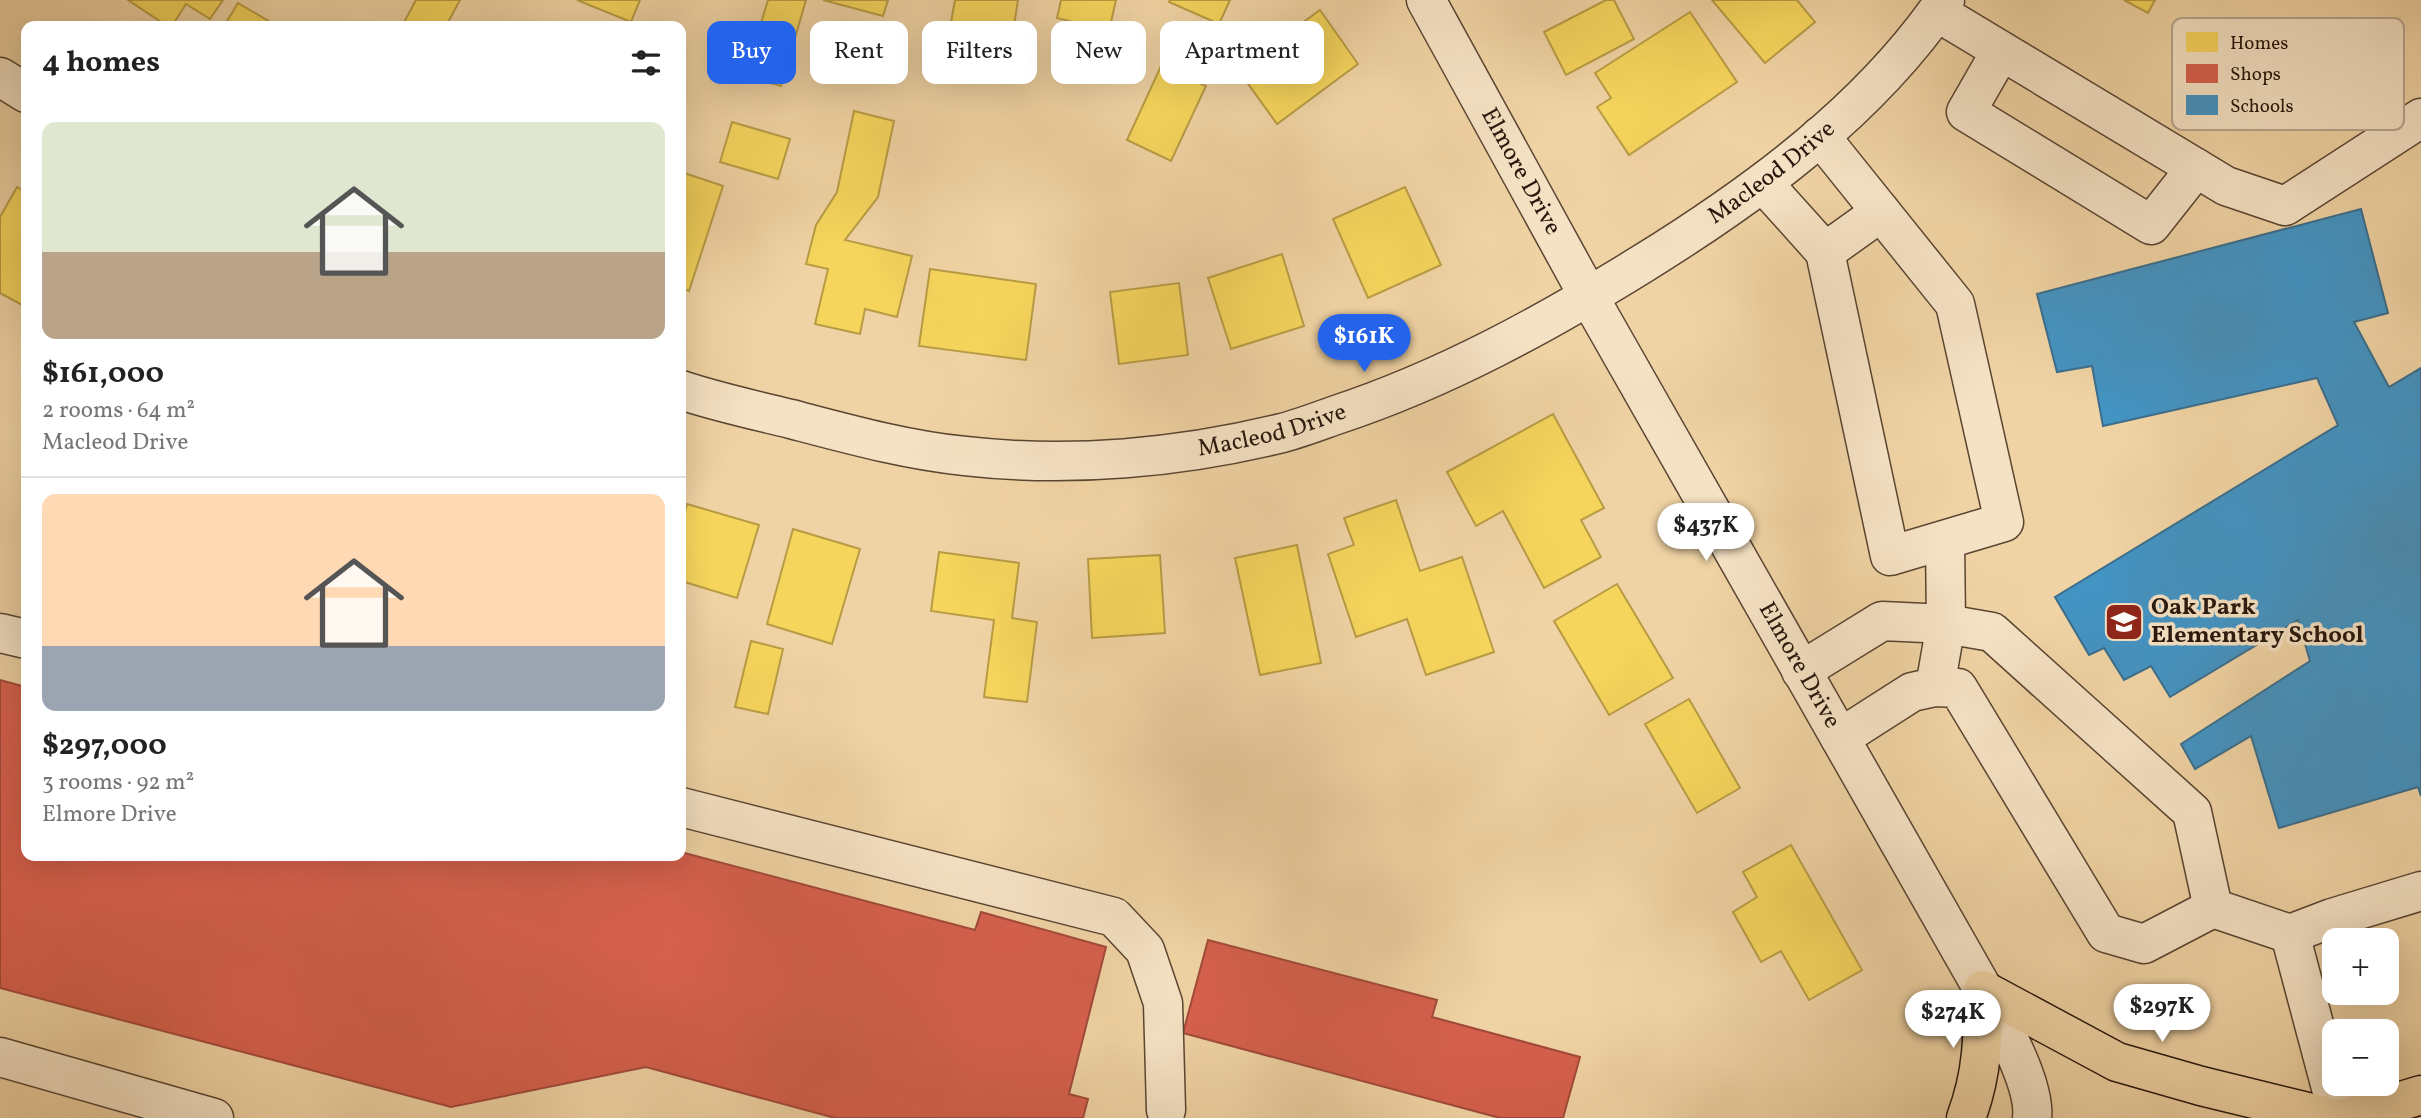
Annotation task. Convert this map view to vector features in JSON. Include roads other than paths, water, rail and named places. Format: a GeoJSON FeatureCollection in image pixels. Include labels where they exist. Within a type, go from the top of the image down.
{"type":"FeatureCollection","features":[{"type":"Feature","properties":{"kind":"main road"},"geometry":{"type":"LineString","coordinates":[[1966,1118],[1974,1098],[1983,1056],[1983,990],[2118,1062],[2201,1086],[2332,1118]]}},
{"type":"Feature","properties":{"kind":"main road"},"geometry":{"type":"LineString","coordinates":[[2345,1118],[2421,1095]]}},
{"type":"Feature","properties":{"kind":"street","name":"Elmore Drive"},"geometry":{"type":"LineString","coordinates":[[1426,0],[1589,297],[1983,990],[2017,1056],[2034,1107],[2032,1118]]}},
{"type":"Feature","properties":{"kind":"street","name":"Macleod Drive"},"geometry":{"type":"LineString","coordinates":[[686,391],[857,436],[964,456],[1062,461],[1169,454],[1284,432],[1389,397],[1499,346],[1589,297],[1704,225],[1798,156],[1867,92],[1941,6]]}},
{"type":"Feature","properties":{"kind":"street"},"geometry":{"type":"LineString","coordinates":[[1941,6],[2001,51],[2226,186],[2285,206],[2402,130]]}},
{"type":"Feature","properties":{"kind":"street"},"geometry":{"type":"LineString","coordinates":[[2001,51],[1966,112],[2151,225],[2196,168]]}},
{"type":"Feature","properties":{"kind":"street"},"geometry":{"type":"LineString","coordinates":[[0,77],[21,90]]}},
{"type":"Feature","properties":{"kind":"street"},"geometry":{"type":"LineString","coordinates":[[2404,129],[2421,118]]}},
{"type":"Feature","properties":{"kind":"street"},"geometry":{"type":"LineString","coordinates":[[1763,183],[1825,252],[1891,556],[2004,522],[1955,304],[1820,135]]}},
{"type":"Feature","properties":{"kind":"street"},"geometry":{"type":"LineString","coordinates":[[1825,252],[1881,212]]}},
{"type":"Feature","properties":{"kind":"street"},"geometry":{"type":"LineString","coordinates":[[1935,687],[1946,624],[1945,540]]}},
{"type":"Feature","properties":{"kind":"street"},"geometry":{"type":"LineString","coordinates":[[1801,671],[1882,621],[1946,624],[1993,632],[2192,811],[2213,908]]}},
{"type":"Feature","properties":{"kind":"street"},"geometry":{"type":"LineString","coordinates":[[0,633],[21,638]]}},
{"type":"Feature","properties":{"kind":"street"},"geometry":{"type":"LineString","coordinates":[[1840,738],[1912,692],[1935,687],[1958,688],[2106,933],[2144,944],[2213,908],[2290,934],[2332,918],[2421,891]]}},
{"type":"Feature","properties":{"kind":"street"},"geometry":{"type":"LineString","coordinates":[[686,808],[1114,917],[1145,950],[1163,1003],[1175,1115]]}},
{"type":"Feature","properties":{"kind":"street"},"geometry":{"type":"LineString","coordinates":[[2290,934],[2339,1118]]}},
{"type":"Feature","properties":{"kind":"street"},"geometry":{"type":"LineString","coordinates":[[0,1057],[137,1107],[214,1118]]}},
{"type":"Feature","properties":{"kind":"place","name":"Oak Park Elementary School"},"geometry":{"type":"Point","coordinates":[2124,622]}}]}
